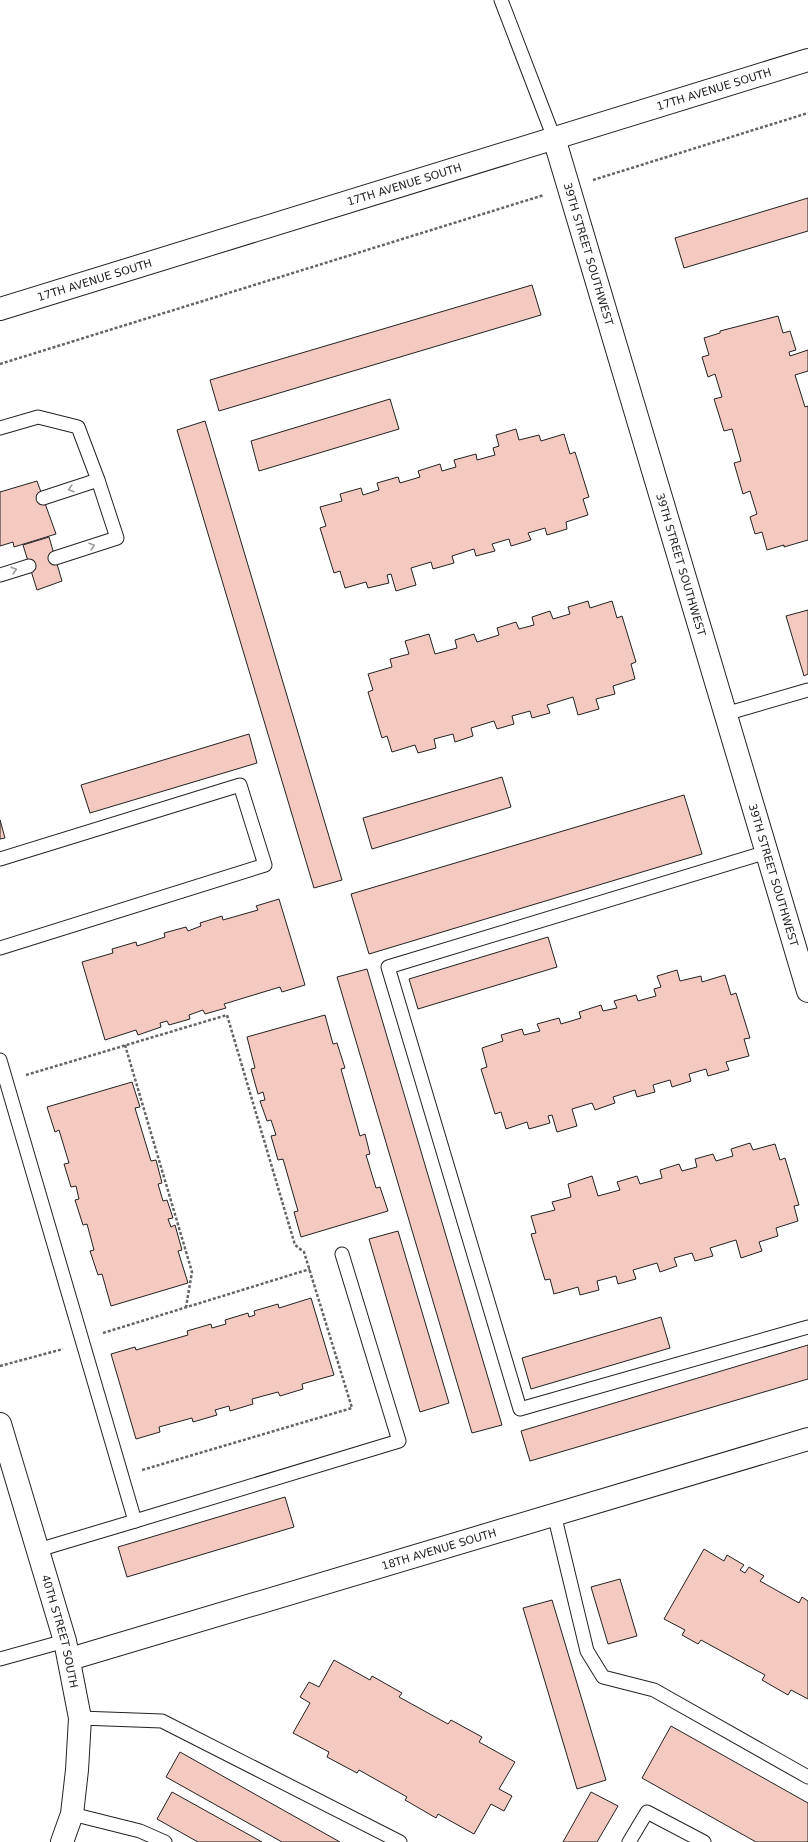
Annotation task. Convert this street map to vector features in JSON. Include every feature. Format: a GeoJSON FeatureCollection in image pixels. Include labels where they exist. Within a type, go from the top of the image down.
{"type":"FeatureCollection","features":[{"type":"Feature","properties":{"kind":"street","name":"17TH AVENUE SOUTH"},"geometry":{"type":"LineString","coordinates":[[0,309],[808,60]]}},
{"type":"Feature","properties":{"kind":"street","name":"39TH STREET SOUTHWEST"},"geometry":{"type":"LineString","coordinates":[[554,138],[808,990]]}},
{"type":"Feature","properties":{"kind":"street","name":"40TH STREET SOUTH"},"geometry":{"type":"LineString","coordinates":[[0,1424],[67,1650],[80,1718],[77,1770],[72,1814],[62,1842]]}},
{"type":"Feature","properties":{"kind":"street","name":"18TH AVENUE SOUTH"},"geometry":{"type":"LineString","coordinates":[[67,1650],[554,1514],[808,1439]]}},
{"type":"Feature","properties":{"kind":"lane"},"geometry":{"type":"LineString","coordinates":[[501,0],[554,138]]}},
{"type":"Feature","properties":{"kind":"lane"},"geometry":{"type":"LineString","coordinates":[[0,428],[38,416],[78,427],[98,480],[117,538],[55,558]]}},
{"type":"Feature","properties":{"kind":"lane"},"geometry":{"type":"LineString","coordinates":[[43,498],[98,480]]}},
{"type":"Feature","properties":{"kind":"lane"},"geometry":{"type":"LineString","coordinates":[[0,574],[29,566]]}},
{"type":"Feature","properties":{"kind":"lane"},"geometry":{"type":"LineString","coordinates":[[725,714],[808,690]]}},
{"type":"Feature","properties":{"kind":"lane"},"geometry":{"type":"LineString","coordinates":[[0,859],[240,785],[265,865],[0,948]]}},
{"type":"Feature","properties":{"kind":"lane"},"geometry":{"type":"LineString","coordinates":[[767,852],[388,967],[520,1409],[808,1327]]}},
{"type":"Feature","properties":{"kind":"lane"},"geometry":{"type":"LineString","coordinates":[[0,1060],[134,1521]]}},
{"type":"Feature","properties":{"kind":"lane"},"geometry":{"type":"LineString","coordinates":[[38,1550],[399,1441],[342,1254]]}},
{"type":"Feature","properties":{"kind":"lane"},"geometry":{"type":"LineString","coordinates":[[554,1514],[587,1651],[603,1677],[654,1690],[808,1777]]}},
{"type":"Feature","properties":{"kind":"lane"},"geometry":{"type":"LineString","coordinates":[[0,1659],[67,1650]]}},
{"type":"Feature","properties":{"kind":"lane"},"geometry":{"type":"LineString","coordinates":[[80,1718],[162,1721],[400,1842]]}},
{"type":"Feature","properties":{"kind":"lane"},"geometry":{"type":"LineString","coordinates":[[629,1842],[647,1812],[704,1842]]}},
{"type":"Feature","properties":{"kind":"lane"},"geometry":{"type":"LineString","coordinates":[[72,1814],[140,1831],[165,1842]]}},
{"type":"Feature","properties":{"kind":"path"},"geometry":{"type":"LineString","coordinates":[[0,364],[808,113]]}},
{"type":"Feature","properties":{"kind":"path"},"geometry":{"type":"LineString","coordinates":[[6,1080],[227,1015],[295,1245],[304,1252],[310,1269],[352,1408],[122,1476]]}},
{"type":"Feature","properties":{"kind":"path"},"geometry":{"type":"LineString","coordinates":[[125,1045],[192,1272],[186,1307]]}},
{"type":"Feature","properties":{"kind":"path"},"geometry":{"type":"LineString","coordinates":[[0,1366],[83,1344],[108,1331],[310,1269]]}},
{"type":"Feature","properties":{"kind":"building"},"geometry":{"type":"Polygon","coordinates":[[[808,198],[808,231],[684,268],[675,238],[808,198]]]}},
{"type":"Feature","properties":{"kind":"building"},"geometry":{"type":"Polygon","coordinates":[[[532,285],[541,315],[219,411],[210,380],[532,285]]]}},
{"type":"Feature","properties":{"kind":"building"},"geometry":{"type":"Polygon","coordinates":[[[778,316],[783,333],[790,331],[796,350],[789,352],[790,356],[808,350],[808,371],[795,375],[805,407],[808,406],[808,540],[767,550],[762,532],[755,534],[750,517],[757,514],[750,491],[743,494],[734,463],[741,461],[732,429],[724,431],[714,399],[722,397],[715,374],[708,377],[702,357],[709,355],[704,338],[720,333],[720,331],[778,316]]]}},
{"type":"Feature","properties":{"kind":"building"},"geometry":{"type":"Polygon","coordinates":[[[390,399],[399,429],[259,471],[251,441],[390,399]]]}},
{"type":"Feature","properties":{"kind":"building"},"geometry":{"type":"Polygon","coordinates":[[[205,421],[342,880],[314,888],[177,430],[205,421]]]}},
{"type":"Feature","properties":{"kind":"building"},"geometry":{"type":"Polygon","coordinates":[[[516,429],[519,440],[539,435],[541,441],[564,434],[570,454],[575,452],[589,497],[583,499],[588,515],[566,522],[567,529],[547,535],[545,528],[528,533],[531,540],[511,546],[509,539],[492,544],[495,551],[476,556],[474,549],[452,556],[454,563],[433,569],[431,562],[411,568],[416,585],[396,591],[391,574],[387,575],[389,583],[368,588],[366,582],[345,588],[340,571],[334,573],[320,528],[326,526],[320,507],[342,501],[340,494],[361,488],[363,495],[379,490],[377,483],[398,477],[400,483],[420,477],[418,471],[440,464],[442,471],[456,467],[454,460],[476,454],[477,460],[495,455],[493,448],[499,446],[496,435],[516,429]]]}},
{"type":"Feature","properties":{"kind":"building"},"geometry":{"type":"Polygon","coordinates":[[[37,481],[56,534],[14,547],[13,542],[0,546],[0,492],[37,481]]]}},
{"type":"Feature","properties":{"kind":"building"},"geometry":{"type":"Polygon","coordinates":[[[49,537],[62,581],[37,590],[23,545],[49,537]]]}},
{"type":"Feature","properties":{"kind":"building"},"geometry":{"type":"Polygon","coordinates":[[[588,601],[590,608],[612,601],[617,618],[622,616],[636,662],[631,664],[635,679],[613,686],[615,694],[596,699],[599,709],[578,715],[573,697],[547,705],[550,713],[532,718],[530,711],[512,716],[514,724],[497,729],[494,721],[471,728],[473,736],[455,742],[453,734],[434,739],[436,748],[418,753],[415,745],[392,752],[387,736],[382,738],[368,692],[373,690],[368,674],[392,667],[390,659],[409,654],[405,641],[429,634],[435,654],[457,648],[455,640],[474,634],[477,642],[499,635],[497,628],[516,622],[519,629],[534,625],[532,617],[550,611],[553,619],[570,614],[568,607],[588,601]]]}},
{"type":"Feature","properties":{"kind":"building"},"geometry":{"type":"Polygon","coordinates":[[[808,610],[808,674],[804,676],[786,616],[808,610]]]}},
{"type":"Feature","properties":{"kind":"building"},"geometry":{"type":"Polygon","coordinates":[[[249,734],[257,763],[90,813],[81,785],[249,734]]]}},
{"type":"Feature","properties":{"kind":"building"},"geometry":{"type":"Polygon","coordinates":[[[502,777],[511,807],[372,849],[363,818],[502,777]]]}},
{"type":"Feature","properties":{"kind":"building"},"geometry":{"type":"Polygon","coordinates":[[[684,795],[702,854],[369,954],[351,894],[684,795]]]}},
{"type":"Feature","properties":{"kind":"building"},"geometry":{"type":"Polygon","coordinates":[[[0,820],[5,838],[0,839],[0,820]]]}},
{"type":"Feature","properties":{"kind":"building"},"geometry":{"type":"Polygon","coordinates":[[[279,899],[305,985],[282,992],[280,987],[224,1004],[226,1008],[205,1014],[203,1010],[189,1015],[190,1019],[169,1025],[167,1021],[160,1023],[161,1027],[138,1035],[136,1030],[105,1040],[82,962],[113,953],[112,949],[136,942],[137,946],[165,937],[164,933],[186,927],[188,931],[201,926],[200,923],[222,916],[223,920],[258,910],[256,906],[279,899]]]}},
{"type":"Feature","properties":{"kind":"building"},"geometry":{"type":"Polygon","coordinates":[[[548,937],[557,967],[418,1009],[409,979],[548,937]]]}},
{"type":"Feature","properties":{"kind":"building"},"geometry":{"type":"Polygon","coordinates":[[[367,969],[502,1425],[472,1433],[337,977],[367,969]]]}},
{"type":"Feature","properties":{"kind":"building"},"geometry":{"type":"Polygon","coordinates":[[[677,970],[680,981],[701,976],[702,982],[725,975],[731,995],[736,993],[750,1038],[744,1039],[749,1056],[726,1062],[729,1070],[708,1076],[706,1069],[689,1074],[691,1081],[672,1087],[670,1080],[653,1085],[655,1092],[637,1097],[635,1090],[613,1097],[615,1103],[595,1110],[592,1103],[572,1109],[577,1126],[557,1132],[552,1115],[548,1116],[550,1123],[529,1129],[527,1122],[506,1129],[501,1112],[495,1114],[481,1069],[487,1067],[482,1048],[503,1041],[501,1035],[522,1029],[524,1035],[540,1031],[537,1024],[559,1018],[561,1024],[581,1018],[579,1012],[601,1005],[603,1011],[617,1008],[614,1001],[636,995],[638,1001],[656,996],[654,989],[661,987],[657,976],[677,970]]]}},
{"type":"Feature","properties":{"kind":"building"},"geometry":{"type":"Polygon","coordinates":[[[325,1015],[333,1044],[337,1043],[345,1068],[341,1069],[360,1136],[365,1134],[370,1154],[366,1155],[376,1188],[380,1187],[388,1211],[301,1237],[294,1212],[298,1211],[283,1159],[278,1160],[271,1136],[276,1135],[271,1120],[267,1121],[260,1101],[265,1100],[263,1092],[258,1094],[251,1069],[255,1068],[247,1037],[325,1015]]]}},
{"type":"Feature","properties":{"kind":"building"},"geometry":{"type":"Polygon","coordinates":[[[132,1082],[140,1107],[135,1108],[151,1161],[156,1160],[162,1183],[158,1184],[163,1201],[167,1200],[173,1218],[168,1219],[171,1227],[175,1225],[182,1250],[178,1251],[188,1283],[111,1306],[102,1274],[98,1275],[90,1251],[94,1250],[87,1224],[83,1225],[75,1200],[79,1199],[76,1186],[71,1187],[64,1164],[69,1163],[59,1130],[55,1132],[47,1107],[132,1082]]]}},
{"type":"Feature","properties":{"kind":"building"},"geometry":{"type":"Polygon","coordinates":[[[750,1143],[753,1150],[775,1144],[780,1160],[785,1158],[799,1205],[794,1206],[798,1221],[776,1228],[778,1236],[759,1242],[762,1251],[741,1258],[736,1240],[710,1248],[713,1256],[695,1261],[692,1253],[674,1258],[677,1266],[660,1272],[657,1263],[633,1270],[636,1279],[618,1284],[616,1276],[597,1281],[599,1290],[580,1295],[578,1287],[554,1294],[550,1279],[545,1280],[531,1234],[536,1233],[531,1216],[555,1210],[552,1202],[571,1197],[568,1184],[592,1176],[598,1196],[620,1190],[617,1182],[637,1176],[640,1184],[662,1178],[660,1170],[679,1164],[682,1171],[697,1167],[695,1159],[713,1154],[716,1161],[733,1156],[731,1149],[750,1143]]]}},
{"type":"Feature","properties":{"kind":"building"},"geometry":{"type":"Polygon","coordinates":[[[398,1231],[449,1403],[420,1412],[369,1239],[398,1231]]]}},
{"type":"Feature","properties":{"kind":"building"},"geometry":{"type":"Polygon","coordinates":[[[311,1298],[334,1375],[302,1384],[303,1389],[280,1396],[278,1392],[252,1399],[253,1404],[230,1411],[229,1406],[215,1410],[217,1415],[193,1422],[192,1418],[159,1427],[160,1432],[136,1439],[111,1354],[135,1347],[136,1350],[188,1335],[187,1331],[211,1324],[212,1328],[226,1324],[225,1320],[248,1313],[249,1317],[255,1315],[254,1311],[278,1304],[279,1308],[311,1298]]]}},
{"type":"Feature","properties":{"kind":"building"},"geometry":{"type":"Polygon","coordinates":[[[661,1317],[670,1348],[531,1389],[522,1358],[661,1317]]]}},
{"type":"Feature","properties":{"kind":"building"},"geometry":{"type":"Polygon","coordinates":[[[808,1345],[808,1379],[530,1461],[521,1431],[808,1345]]]}},
{"type":"Feature","properties":{"kind":"building"},"geometry":{"type":"Polygon","coordinates":[[[285,1497],[294,1527],[127,1577],[118,1547],[285,1497]]]}},
{"type":"Feature","properties":{"kind":"building"},"geometry":{"type":"Polygon","coordinates":[[[704,1549],[724,1561],[727,1555],[744,1565],[740,1570],[745,1573],[749,1567],[764,1576],[760,1581],[799,1603],[802,1597],[808,1601],[808,1699],[791,1690],[788,1695],[762,1680],[765,1675],[701,1640],[698,1644],[682,1635],[685,1630],[664,1619],[704,1549]]]}},
{"type":"Feature","properties":{"kind":"building"},"geometry":{"type":"Polygon","coordinates":[[[620,1579],[637,1636],[608,1644],[591,1587],[620,1579]]]}},
{"type":"Feature","properties":{"kind":"building"},"geometry":{"type":"Polygon","coordinates":[[[552,1600],[606,1780],[577,1789],[523,1608],[552,1600]]]}},
{"type":"Feature","properties":{"kind":"building"},"geometry":{"type":"Polygon","coordinates":[[[334,1660],[370,1680],[372,1676],[402,1693],[399,1697],[448,1724],[451,1720],[482,1737],[479,1742],[515,1762],[499,1789],[512,1796],[504,1811],[491,1804],[474,1834],[438,1814],[436,1818],[405,1800],[407,1797],[359,1770],[357,1773],[327,1757],[329,1752],[293,1733],[310,1703],[300,1697],[309,1682],[319,1687],[334,1660]]]}},
{"type":"Feature","properties":{"kind":"building"},"geometry":{"type":"Polygon","coordinates":[[[671,1726],[808,1803],[808,1842],[756,1842],[642,1778],[671,1726]]]}},
{"type":"Feature","properties":{"kind":"building"},"geometry":{"type":"Polygon","coordinates":[[[180,1752],[340,1842],[282,1842],[166,1777],[180,1752]]]}},
{"type":"Feature","properties":{"kind":"building"},"geometry":{"type":"Polygon","coordinates":[[[172,1792],[262,1842],[198,1842],[157,1819],[172,1792]]]}},
{"type":"Feature","properties":{"kind":"building"},"geometry":{"type":"Polygon","coordinates":[[[591,1792],[618,1806],[597,1842],[563,1842],[591,1792]]]}}]}
